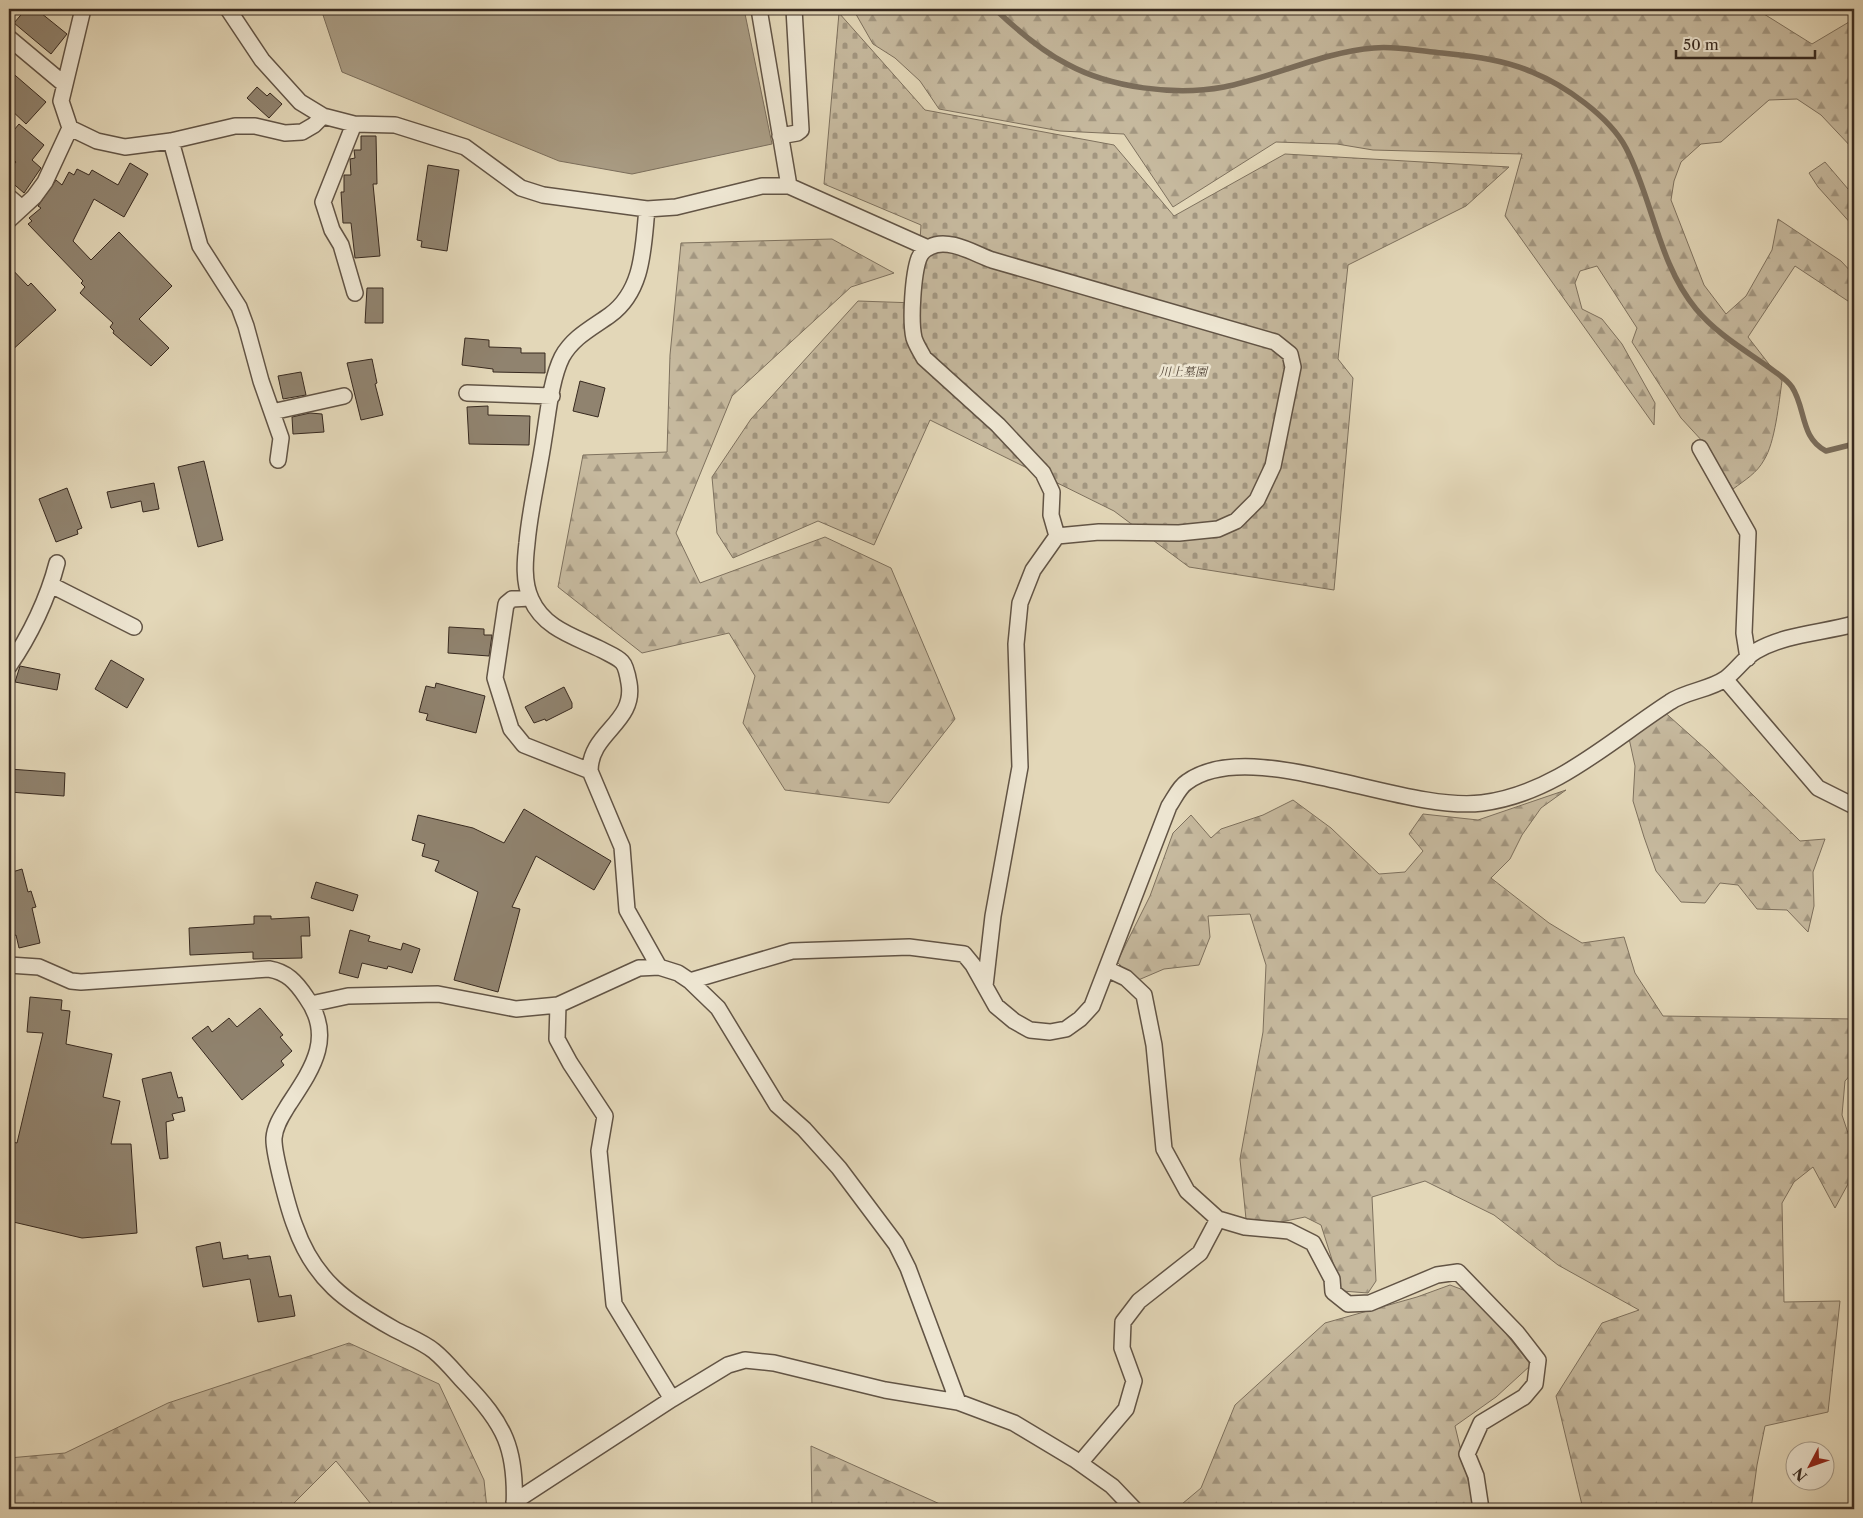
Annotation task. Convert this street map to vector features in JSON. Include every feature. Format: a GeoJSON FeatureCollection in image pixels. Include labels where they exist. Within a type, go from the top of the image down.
{"type":"FeatureCollection","features":[{"type":"Feature","properties":{"kind":"street"},"geometry":{"type":"LineString","coordinates":[[9,220],[34,197],[45,182],[70,128],[61,101],[83,9]]}},
{"type":"Feature","properties":{"kind":"street"},"geometry":{"type":"LineString","coordinates":[[228,9],[262,60],[300,102],[323,116],[354,124],[395,126],[465,147],[521,188],[543,195],[648,209],[676,207],[762,186],[789,186],[928,248]]}},
{"type":"Feature","properties":{"kind":"street"},"geometry":{"type":"LineString","coordinates":[[758,9],[789,186]]}},
{"type":"Feature","properties":{"kind":"street"},"geometry":{"type":"LineString","coordinates":[[780,136],[797,133],[801,130],[794,9]]}},
{"type":"Feature","properties":{"kind":"street"},"geometry":{"type":"LineString","coordinates":[[9,38],[64,84]]}},
{"type":"Feature","properties":{"kind":"street"},"geometry":{"type":"LineString","coordinates":[[70,128],[96,141],[125,147],[171,141],[235,126],[255,126],[284,132],[302,132],[314,125],[323,116]]}},
{"type":"Feature","properties":{"kind":"street"},"geometry":{"type":"LineString","coordinates":[[354,124],[323,202],[332,230],[341,245],[355,294]]}},
{"type":"Feature","properties":{"kind":"street"},"geometry":{"type":"LineString","coordinates":[[171,141],[200,246],[239,307],[281,438],[278,460]]}},
{"type":"Feature","properties":{"kind":"street"},"geometry":{"type":"LineString","coordinates":[[9,197],[22,208]]}},
{"type":"Feature","properties":{"kind":"street"},"geometry":{"type":"LineString","coordinates":[[648,209],[642,261],[635,286],[610,315],[572,342],[562,358],[552,396],[527,541],[525,571],[530,598],[539,612],[553,627],[615,656],[624,663],[629,682],[630,698],[626,711],[596,745],[590,758],[590,771],[622,847],[627,910],[658,967]]}},
{"type":"Feature","properties":{"kind":"street"},"geometry":{"type":"LineString","coordinates":[[985,986],[993,916],[1020,767],[1016,644],[1020,602],[1033,570],[1057,536],[1099,532],[1179,533],[1218,529],[1236,521],[1257,500],[1273,466],[1293,367],[1290,354],[1276,342],[992,260],[957,247],[943,244],[928,248],[919,259],[915,282],[913,325],[914,337],[918,348],[924,358],[998,425],[1043,473],[1052,492],[1051,515],[1057,536]]}},
{"type":"Feature","properties":{"kind":"street"},"geometry":{"type":"LineString","coordinates":[[467,393],[552,396]]}},
{"type":"Feature","properties":{"kind":"street"},"geometry":{"type":"LineString","coordinates":[[272,412],[344,396]]}},
{"type":"Feature","properties":{"kind":"street"},"geometry":{"type":"LineString","coordinates":[[1700,448],[1748,533],[1744,633],[1748,658]]}},
{"type":"Feature","properties":{"kind":"street"},"geometry":{"type":"LineString","coordinates":[[9,666],[23,643],[51,585],[57,563]]}},
{"type":"Feature","properties":{"kind":"street"},"geometry":{"type":"LineString","coordinates":[[51,585],[134,627]]}},
{"type":"Feature","properties":{"kind":"street"},"geometry":{"type":"LineString","coordinates":[[530,598],[512,599],[506,604],[495,678],[499,695],[511,729],[524,746],[590,771]]}},
{"type":"Feature","properties":{"kind":"street"},"geometry":{"type":"LineString","coordinates":[[690,980],[792,951],[909,947],[964,954],[973,965],[996,1006],[1014,1021],[1030,1030],[1050,1032],[1066,1029],[1080,1019],[1092,1006],[1169,806],[1185,783],[1201,775],[1239,768],[1278,769],[1412,798],[1448,803],[1483,803],[1514,794],[1561,776],[1672,700],[1725,679],[1755,651],[1785,639],[1854,624]]}},
{"type":"Feature","properties":{"kind":"street"},"geometry":{"type":"LineString","coordinates":[[1725,679],[1818,788],[1854,806]]}},
{"type":"Feature","properties":{"kind":"street"},"geometry":{"type":"LineString","coordinates":[[9,965],[39,967],[71,981],[81,982],[269,968],[281,971],[296,983],[311,1004],[317,1018],[319,1046],[314,1066],[279,1119],[274,1138],[294,1224],[303,1248],[319,1274],[341,1296],[370,1315],[434,1351],[492,1413],[504,1432],[513,1463],[514,1506]]}},
{"type":"Feature","properties":{"kind":"street"},"geometry":{"type":"LineString","coordinates":[[311,1004],[348,996],[438,994],[516,1009],[558,1004],[639,968],[658,967],[678,973],[690,980],[718,1008],[777,1105],[804,1129],[840,1168],[896,1244],[908,1268],[958,1402]]}},
{"type":"Feature","properties":{"kind":"street"},"geometry":{"type":"LineString","coordinates":[[1107,969],[1126,978],[1144,995],[1154,1045],[1164,1149],[1187,1191],[1218,1219],[1245,1227],[1289,1231],[1313,1243],[1332,1278],[1333,1292],[1348,1304],[1370,1303],[1437,1275],[1458,1272],[1476,1288],[1525,1342],[1538,1360],[1535,1384],[1524,1398],[1481,1423],[1467,1454],[1476,1476],[1481,1509]]}},
{"type":"Feature","properties":{"kind":"street"},"geometry":{"type":"LineString","coordinates":[[558,1004],[557,1039],[570,1063],[605,1116],[600,1151],[614,1304],[672,1399]]}},
{"type":"Feature","properties":{"kind":"street"},"geometry":{"type":"LineString","coordinates":[[1080,1463],[1126,1409],[1134,1381],[1122,1348],[1123,1322],[1139,1302],[1200,1253],[1218,1219]]}},
{"type":"Feature","properties":{"kind":"street"},"geometry":{"type":"LineString","coordinates":[[514,1506],[672,1399],[728,1365],[745,1360],[774,1363],[885,1390],[958,1402],[1014,1423],[1080,1463],[1112,1486],[1134,1509]]}},
{"type":"Feature","properties":{"kind":"green space"},"geometry":{"type":"Polygon","coordinates":[[[853,9],[1756,9],[1812,44],[1854,19],[1854,150],[1821,115],[1797,99],[1769,100],[1721,142],[1701,144],[1681,162],[1674,181],[1671,200],[1704,285],[1726,314],[1746,296],[1772,250],[1778,219],[1841,261],[1854,275],[1854,305],[1795,266],[1748,337],[1782,381],[1776,422],[1768,453],[1758,469],[1733,489],[1704,443],[1681,418],[1632,342],[1637,328],[1597,266],[1580,271],[1575,283],[1582,309],[1602,319],[1622,344],[1655,403],[1654,425],[1505,216],[1522,154],[1373,150],[1337,144],[1276,142],[1173,207],[1124,134],[1060,131],[939,109],[920,81],[895,58],[873,44],[853,9]]]}},
{"type":"Feature","properties":{"kind":"green space","name":"川上墓園"},"geometry":{"type":"Polygon","coordinates":[[[839,13],[925,110],[1114,145],[1174,216],[1285,154],[1509,167],[1466,206],[1348,265],[1338,359],[1353,378],[1334,590],[1189,567],[1114,511],[930,420],[874,545],[818,521],[733,558],[717,533],[712,477],[751,419],[858,301],[916,303],[921,225],[824,184],[839,13]]]}},
{"type":"Feature","properties":{"kind":"green space"},"geometry":{"type":"Polygon","coordinates":[[[1825,162],[1854,196],[1854,227],[1818,187],[1809,173],[1825,162]]]}},
{"type":"Feature","properties":{"kind":"green space"},"geometry":{"type":"Polygon","coordinates":[[[832,239],[894,273],[851,287],[732,396],[676,533],[700,583],[825,537],[891,568],[955,719],[889,803],[785,790],[743,723],[755,676],[729,633],[642,653],[558,587],[583,455],[667,452],[670,355],[681,243],[832,239]]]}},
{"type":"Feature","properties":{"kind":"green space"},"geometry":{"type":"Polygon","coordinates":[[[1661,709],[1708,751],[1800,841],[1825,839],[1813,872],[1814,906],[1808,932],[1787,910],[1757,909],[1738,885],[1720,883],[1705,903],[1681,902],[1656,871],[1633,801],[1635,766],[1627,729],[1661,709]]]}},
{"type":"Feature","properties":{"kind":"green space"},"geometry":{"type":"Polygon","coordinates":[[[1566,790],[1541,808],[1522,835],[1510,859],[1491,878],[1549,923],[1582,943],[1624,937],[1635,973],[1663,1016],[1854,1019],[1854,1071],[1845,1081],[1842,1115],[1854,1151],[1854,1162],[1848,1184],[1835,1208],[1813,1167],[1794,1182],[1782,1203],[1784,1302],[1840,1301],[1828,1412],[1765,1426],[1751,1509],[1583,1509],[1556,1396],[1602,1323],[1639,1310],[1558,1265],[1494,1215],[1425,1181],[1372,1197],[1376,1281],[1368,1293],[1342,1291],[1321,1225],[1305,1217],[1247,1229],[1240,1159],[1263,1032],[1266,965],[1250,914],[1208,916],[1210,937],[1199,965],[1164,969],[1136,981],[1117,962],[1150,896],[1173,833],[1191,815],[1211,838],[1221,829],[1263,815],[1293,800],[1331,828],[1379,874],[1405,872],[1423,851],[1409,834],[1423,814],[1478,820],[1566,790]]]}},
{"type":"Feature","properties":{"kind":"green space"},"geometry":{"type":"Polygon","coordinates":[[[1450,1285],[1474,1294],[1531,1365],[1496,1397],[1455,1426],[1475,1509],[1176,1509],[1201,1488],[1235,1405],[1325,1323],[1417,1297],[1450,1285]]]}},
{"type":"Feature","properties":{"kind":"green space"},"geometry":{"type":"Polygon","coordinates":[[[349,1343],[439,1384],[484,1480],[487,1509],[375,1509],[336,1461],[288,1509],[9,1509],[9,1458],[65,1453],[168,1403],[349,1343]]]}},
{"type":"Feature","properties":{"kind":"green space"},"geometry":{"type":"Polygon","coordinates":[[[811,1446],[951,1509],[812,1509],[811,1446]]]}},
{"type":"Feature","properties":{"kind":"shaded area"},"geometry":{"type":"Polygon","coordinates":[[[321,9],[744,9],[772,144],[632,174],[559,161],[342,72],[321,9]]]}},
{"type":"Feature","properties":{"kind":"building"},"geometry":{"type":"Polygon","coordinates":[[[26,9],[36,9],[67,34],[51,54],[14,23],[26,9]]]}},
{"type":"Feature","properties":{"kind":"building"},"geometry":{"type":"Polygon","coordinates":[[[9,70],[46,102],[26,124],[9,108],[9,70]]]}},
{"type":"Feature","properties":{"kind":"building"},"geometry":{"type":"Polygon","coordinates":[[[257,87],[267,96],[270,93],[282,104],[269,118],[247,98],[257,87]]]}},
{"type":"Feature","properties":{"kind":"building"},"geometry":{"type":"Polygon","coordinates":[[[19,124],[44,145],[32,160],[41,168],[24,193],[9,180],[9,170],[16,162],[9,156],[9,136],[19,124]]]}},
{"type":"Feature","properties":{"kind":"building"},"geometry":{"type":"Polygon","coordinates":[[[361,136],[376,136],[377,184],[373,184],[380,256],[355,258],[351,223],[343,223],[341,192],[344,192],[344,175],[351,175],[350,159],[355,158],[354,150],[361,150],[361,136]]]}},
{"type":"Feature","properties":{"kind":"building"},"geometry":{"type":"Polygon","coordinates":[[[130,163],[148,174],[124,217],[94,199],[73,241],[91,260],[119,232],[172,286],[139,319],[169,348],[151,366],[113,333],[114,331],[110,327],[113,323],[80,293],[85,287],[81,283],[83,281],[28,224],[32,221],[29,218],[41,208],[38,206],[56,180],[62,185],[69,172],[74,175],[77,169],[89,175],[92,170],[118,185],[130,163]]]}},
{"type":"Feature","properties":{"kind":"building"},"geometry":{"type":"Polygon","coordinates":[[[428,165],[459,170],[447,251],[421,247],[422,241],[417,240],[428,165]]]}},
{"type":"Feature","properties":{"kind":"building"},"geometry":{"type":"Polygon","coordinates":[[[9,266],[28,286],[31,283],[56,310],[9,353],[9,266]]]}},
{"type":"Feature","properties":{"kind":"building"},"geometry":{"type":"Polygon","coordinates":[[[367,288],[383,288],[383,323],[365,323],[367,288]]]}},
{"type":"Feature","properties":{"kind":"building"},"geometry":{"type":"Polygon","coordinates":[[[465,338],[489,340],[489,347],[521,348],[521,353],[545,353],[545,373],[493,372],[493,369],[462,365],[465,338]]]}},
{"type":"Feature","properties":{"kind":"building"},"geometry":{"type":"Polygon","coordinates":[[[372,359],[377,383],[375,384],[383,415],[361,420],[347,363],[372,359]]]}},
{"type":"Feature","properties":{"kind":"building"},"geometry":{"type":"Polygon","coordinates":[[[301,372],[306,395],[283,399],[278,376],[301,372]]]}},
{"type":"Feature","properties":{"kind":"building"},"geometry":{"type":"Polygon","coordinates":[[[580,381],[605,388],[598,417],[573,411],[580,381]]]}},
{"type":"Feature","properties":{"kind":"building"},"geometry":{"type":"Polygon","coordinates":[[[488,406],[488,415],[530,416],[529,445],[469,444],[467,407],[488,406]]]}},
{"type":"Feature","properties":{"kind":"building"},"geometry":{"type":"Polygon","coordinates":[[[310,413],[322,414],[324,432],[293,434],[292,417],[310,413]]]}},
{"type":"Feature","properties":{"kind":"building"},"geometry":{"type":"Polygon","coordinates":[[[204,461],[223,540],[198,547],[178,467],[204,461]]]}},
{"type":"Feature","properties":{"kind":"building"},"geometry":{"type":"Polygon","coordinates":[[[154,483],[159,509],[143,512],[141,501],[111,508],[107,492],[154,483]]]}},
{"type":"Feature","properties":{"kind":"building"},"geometry":{"type":"Polygon","coordinates":[[[67,488],[82,528],[77,530],[78,534],[56,542],[39,499],[67,488]]]}},
{"type":"Feature","properties":{"kind":"building"},"geometry":{"type":"Polygon","coordinates":[[[449,627],[484,629],[484,635],[492,635],[489,656],[448,653],[449,627]]]}},
{"type":"Feature","properties":{"kind":"building"},"geometry":{"type":"Polygon","coordinates":[[[111,660],[144,679],[127,708],[95,689],[111,660]]]}},
{"type":"Feature","properties":{"kind":"building"},"geometry":{"type":"Polygon","coordinates":[[[20,666],[60,674],[57,690],[15,682],[20,666]]]}},
{"type":"Feature","properties":{"kind":"building"},"geometry":{"type":"Polygon","coordinates":[[[436,683],[485,696],[476,733],[426,720],[428,714],[419,712],[426,686],[435,688],[436,683]]]}},
{"type":"Feature","properties":{"kind":"building"},"geometry":{"type":"Polygon","coordinates":[[[564,687],[572,703],[572,708],[546,721],[545,719],[534,723],[525,707],[564,687]]]}},
{"type":"Feature","properties":{"kind":"building"},"geometry":{"type":"Polygon","coordinates":[[[9,769],[65,773],[64,796],[9,792],[9,769]]]}},
{"type":"Feature","properties":{"kind":"building"},"geometry":{"type":"Polygon","coordinates":[[[524,809],[611,861],[594,890],[536,856],[512,907],[520,909],[498,992],[454,980],[478,892],[435,871],[439,861],[422,856],[425,844],[412,840],[418,815],[473,828],[504,843],[524,809]]]}},
{"type":"Feature","properties":{"kind":"building"},"geometry":{"type":"Polygon","coordinates":[[[22,869],[28,892],[31,891],[36,907],[32,908],[40,943],[19,948],[16,935],[9,937],[9,873],[22,869]]]}},
{"type":"Feature","properties":{"kind":"building"},"geometry":{"type":"Polygon","coordinates":[[[316,882],[358,895],[353,911],[311,898],[316,882]]]}},
{"type":"Feature","properties":{"kind":"building"},"geometry":{"type":"Polygon","coordinates":[[[254,916],[271,916],[271,919],[309,917],[310,936],[301,936],[302,958],[253,959],[253,952],[190,955],[189,928],[254,924],[254,916]]]}},
{"type":"Feature","properties":{"kind":"building"},"geometry":{"type":"Polygon","coordinates":[[[350,930],[370,936],[368,941],[401,950],[403,943],[420,949],[412,973],[388,966],[387,969],[362,963],[358,978],[339,973],[350,930]]]}},
{"type":"Feature","properties":{"kind":"building"},"geometry":{"type":"Polygon","coordinates":[[[30,997],[62,1000],[61,1010],[70,1011],[66,1044],[112,1054],[103,1097],[120,1101],[111,1144],[131,1144],[137,1233],[82,1238],[9,1221],[9,1141],[17,1143],[43,1033],[27,1032],[30,997]]]}},
{"type":"Feature","properties":{"kind":"building"},"geometry":{"type":"Polygon","coordinates":[[[260,1008],[283,1035],[280,1037],[292,1051],[281,1061],[284,1065],[242,1100],[192,1038],[208,1026],[212,1032],[229,1018],[237,1027],[260,1008]]]}},
{"type":"Feature","properties":{"kind":"building"},"geometry":{"type":"Polygon","coordinates":[[[171,1072],[178,1098],[182,1097],[185,1111],[172,1114],[174,1120],[166,1122],[168,1158],[160,1159],[142,1079],[171,1072]]]}},
{"type":"Feature","properties":{"kind":"building"},"geometry":{"type":"Polygon","coordinates":[[[220,1242],[223,1259],[248,1255],[248,1259],[270,1256],[279,1297],[291,1295],[295,1316],[258,1322],[250,1279],[203,1287],[196,1247],[220,1242]]]}},
{"type":"Feature","properties":{"kind":"waterway"},"geometry":{"type":"LineString","coordinates":[[995,9],[1029,39],[1067,64],[1103,79],[1144,88],[1185,91],[1224,87],[1243,83],[1336,54],[1381,48],[1404,48],[1483,58],[1520,67],[1545,78],[1571,93],[1597,113],[1609,124],[1626,148],[1643,189],[1664,252],[1683,291],[1696,309],[1721,333],[1790,384],[1796,395],[1808,431],[1818,445],[1826,451],[1854,444]]}}]}
